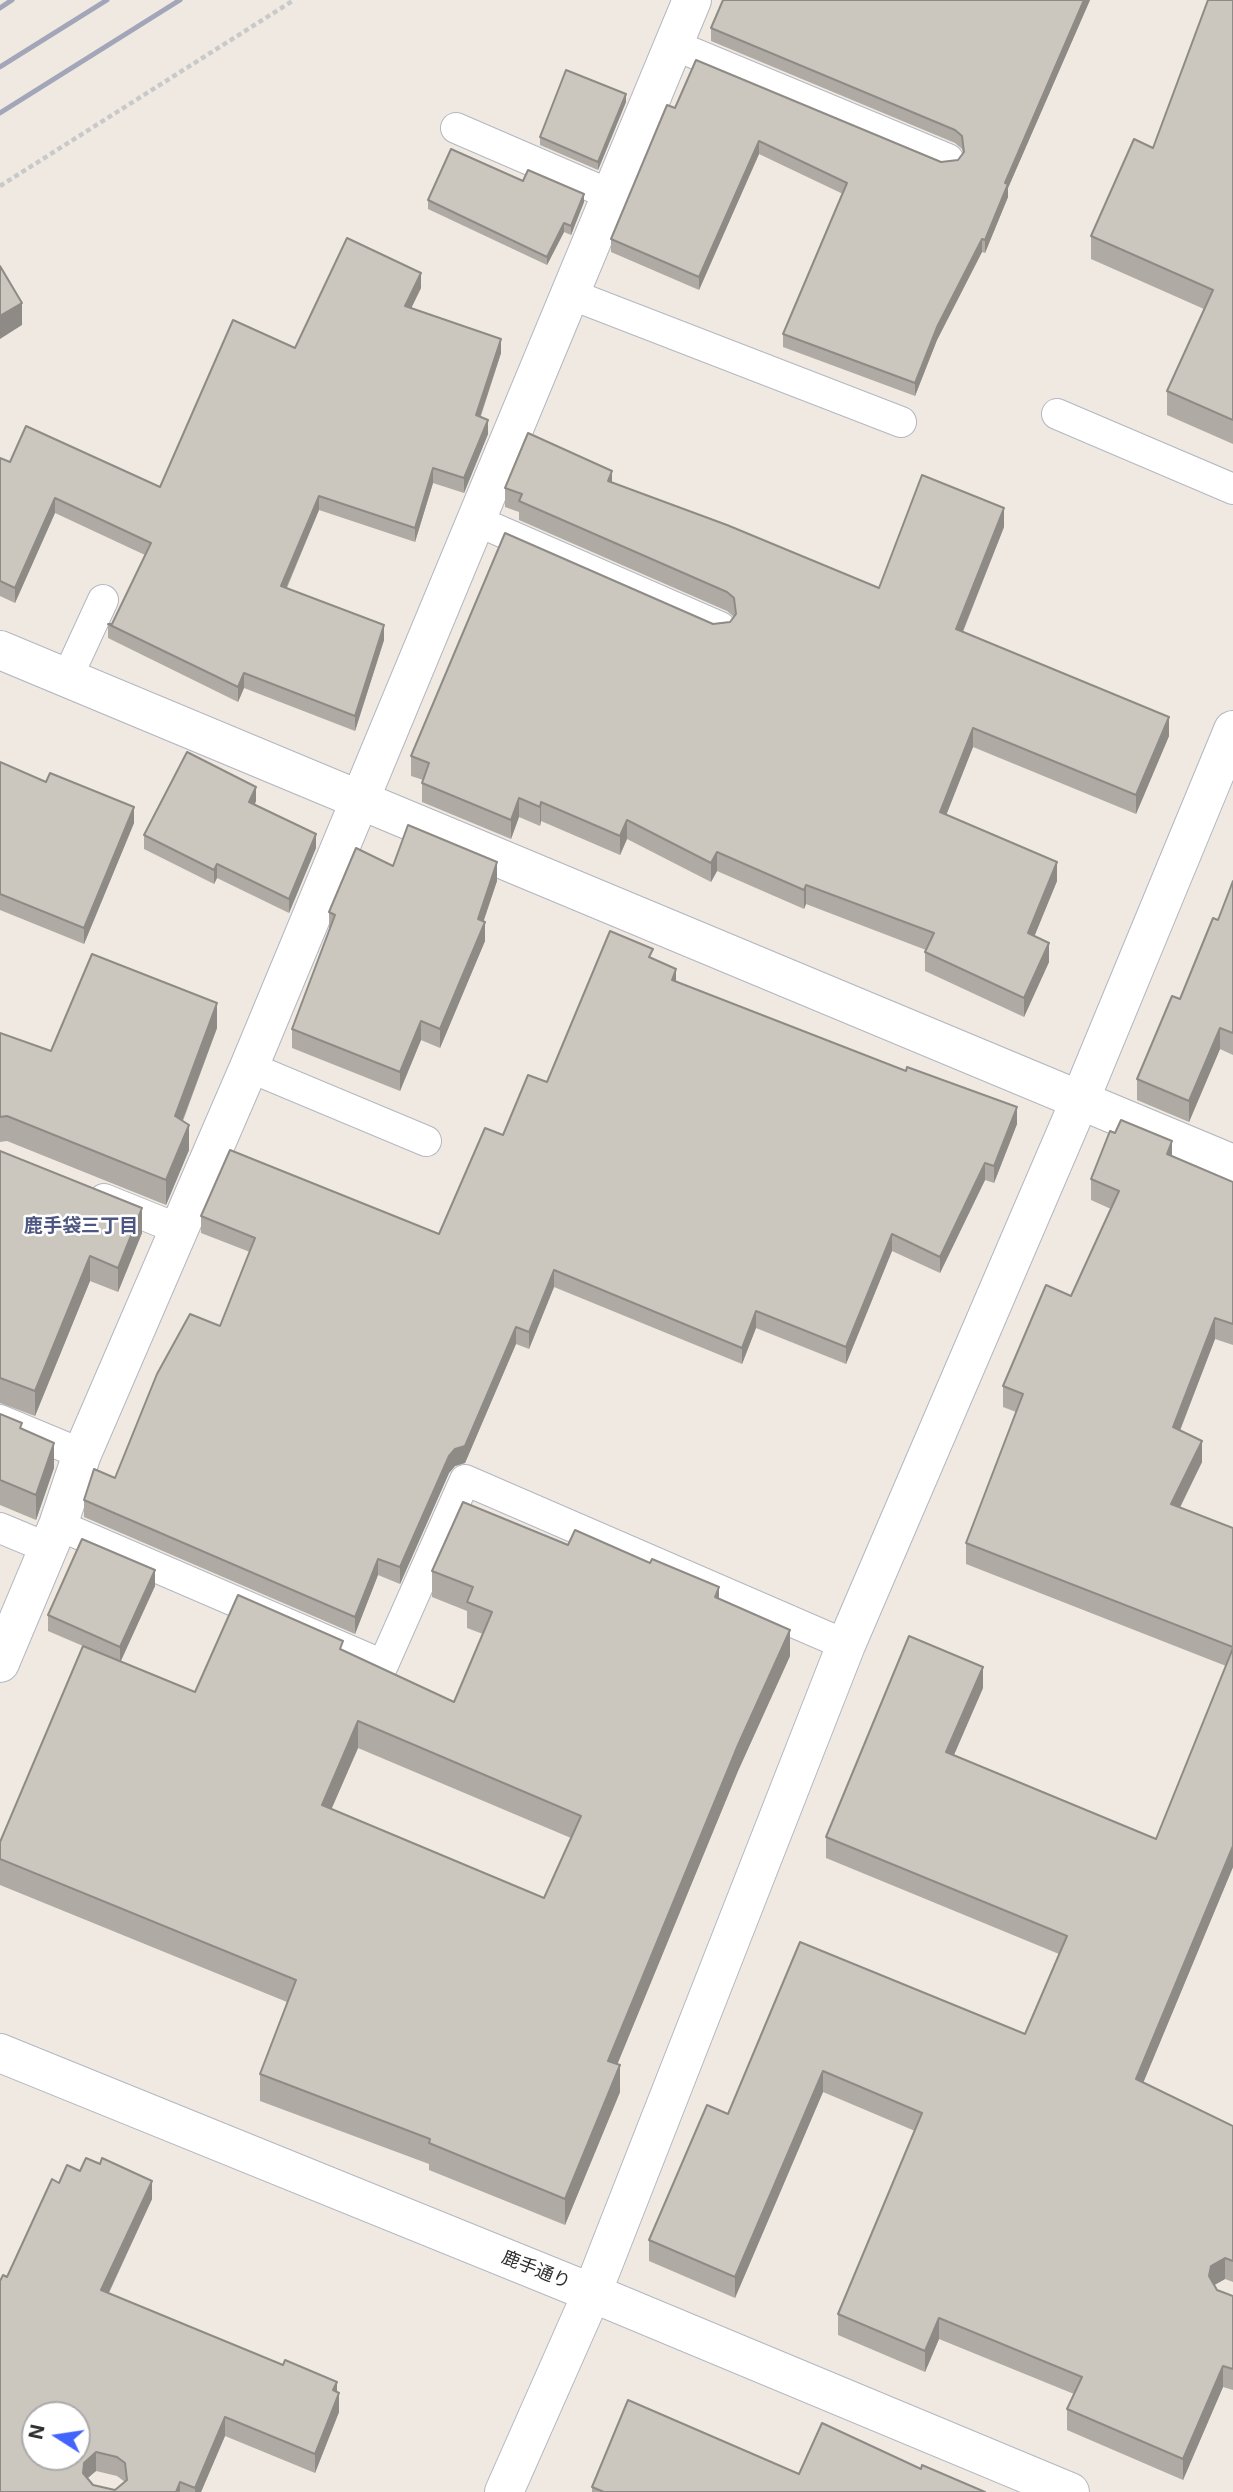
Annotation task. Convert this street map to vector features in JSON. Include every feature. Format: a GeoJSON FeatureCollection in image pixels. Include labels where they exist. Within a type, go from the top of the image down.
{"type":"FeatureCollection","features":[{"type":"Feature","properties":{"kind":"street"},"geometry":{"type":"LineString","coordinates":[[0,1663],[53,1536],[82,1454],[249,1068],[692,0]]}},
{"type":"Feature","properties":{"kind":"street"},"geometry":{"type":"LineString","coordinates":[[0,650],[1233,1164]]}},
{"type":"Feature","properties":{"kind":"street"},"geometry":{"type":"LineString","coordinates":[[504,2492],[592,2293],[846,1645],[1080,1100],[1233,730]]}},
{"type":"Feature","properties":{"kind":"street","name":"鹿手通り"},"geometry":{"type":"LineString","coordinates":[[0,2053],[592,2293],[1070,2492]]}},
{"type":"Feature","properties":{"kind":"lane"},"geometry":{"type":"LineString","coordinates":[[674,45],[948,159]]}},
{"type":"Feature","properties":{"kind":"lane"},"geometry":{"type":"LineString","coordinates":[[456,128],[611,195]]}},
{"type":"Feature","properties":{"kind":"lane"},"geometry":{"type":"LineString","coordinates":[[570,294],[901,422]]}},
{"type":"Feature","properties":{"kind":"lane"},"geometry":{"type":"LineString","coordinates":[[1057,414],[1233,489]]}},
{"type":"Feature","properties":{"kind":"lane"},"geometry":{"type":"LineString","coordinates":[[477,521],[720,627]]}},
{"type":"Feature","properties":{"kind":"lane"},"geometry":{"type":"LineString","coordinates":[[68,678],[103,600]]}},
{"type":"Feature","properties":{"kind":"lane"},"geometry":{"type":"LineString","coordinates":[[249,1068],[426,1141]]}},
{"type":"Feature","properties":{"kind":"lane"},"geometry":{"type":"LineString","coordinates":[[78,1188],[181,1230]]}},
{"type":"Feature","properties":{"kind":"lane"},"geometry":{"type":"LineString","coordinates":[[0,1420],[82,1454]]}},
{"type":"Feature","properties":{"kind":"lane"},"geometry":{"type":"LineString","coordinates":[[0,1528],[53,1536],[383,1665],[465,1480],[846,1645]]}},
{"type":"Feature","properties":{"kind":"path"},"geometry":{"type":"LineString","coordinates":[[0,186],[294,0]]}},
{"type":"Feature","properties":{"kind":"building"},"geometry":{"type":"Polygon","coordinates":[[[723,0],[1084,0],[1005,183],[1008,184],[985,240],[982,239],[937,327],[915,383],[783,334],[847,183],[759,141],[699,277],[611,239],[667,105],[675,108],[696,60],[941,162],[958,160],[964,152],[962,136],[955,130],[711,28],[723,0]]]}},
{"type":"Feature","properties":{"kind":"building"},"geometry":{"type":"Polygon","coordinates":[[[1208,0],[1233,0],[1233,420],[1167,391],[1213,290],[1091,236],[1134,139],[1153,148],[1208,0]]]}},
{"type":"Feature","properties":{"kind":"building"},"geometry":{"type":"Polygon","coordinates":[[[566,70],[626,94],[598,162],[540,137],[566,70]]]}},
{"type":"Feature","properties":{"kind":"building"},"geometry":{"type":"Polygon","coordinates":[[[451,149],[523,181],[528,170],[584,194],[571,226],[564,223],[547,257],[428,200],[451,149]]]}},
{"type":"Feature","properties":{"kind":"building"},"geometry":{"type":"Polygon","coordinates":[[[347,238],[421,273],[405,306],[501,339],[476,415],[488,420],[464,478],[433,468],[415,528],[319,496],[281,586],[384,625],[355,716],[244,673],[238,687],[108,624],[112,624],[151,543],[55,498],[15,588],[0,581],[0,458],[10,462],[26,426],[160,487],[233,320],[295,348],[347,238]]]}},
{"type":"Feature","properties":{"kind":"building"},"geometry":{"type":"Polygon","coordinates":[[[0,266],[22,303],[0,316],[0,266]]]}},
{"type":"Feature","properties":{"kind":"building"},"geometry":{"type":"Polygon","coordinates":[[[528,433],[612,471],[608,481],[727,525],[879,588],[922,475],[1004,508],[956,629],[1169,717],[1136,795],[973,728],[940,812],[1057,862],[1028,933],[1049,943],[1024,998],[925,952],[934,933],[806,885],[804,890],[717,852],[711,863],[627,820],[620,836],[541,802],[540,807],[519,798],[511,820],[422,783],[429,763],[411,756],[505,533],[713,624],[730,622],[736,614],[734,598],[727,592],[519,501],[522,494],[505,488],[528,433]]]}},
{"type":"Feature","properties":{"kind":"building"},"geometry":{"type":"Polygon","coordinates":[[[187,752],[256,787],[249,802],[316,834],[289,899],[217,864],[214,870],[144,835],[187,752]]]}},
{"type":"Feature","properties":{"kind":"building"},"geometry":{"type":"Polygon","coordinates":[[[0,762],[46,782],[50,773],[134,807],[84,928],[0,894],[0,762]]]}},
{"type":"Feature","properties":{"kind":"building"},"geometry":{"type":"Polygon","coordinates":[[[408,825],[497,862],[478,919],[485,922],[440,1029],[421,1021],[400,1072],[292,1029],[335,915],[329,912],[356,848],[393,866],[408,825]]]}},
{"type":"Feature","properties":{"kind":"building"},"geometry":{"type":"Polygon","coordinates":[[[1233,881],[1233,1033],[1220,1028],[1189,1101],[1137,1079],[1172,996],[1180,999],[1213,918],[1218,920],[1233,881]]]}},
{"type":"Feature","properties":{"kind":"building"},"geometry":{"type":"Polygon","coordinates":[[[610,931],[653,949],[649,957],[676,969],[672,980],[906,1071],[907,1067],[1017,1107],[994,1166],[985,1163],[940,1257],[892,1234],[846,1347],[756,1311],[742,1348],[554,1270],[529,1332],[516,1327],[465,1446],[455,1449],[449,1456],[400,1567],[378,1559],[355,1617],[84,1500],[94,1469],[115,1478],[157,1374],[190,1314],[220,1326],[255,1238],[201,1216],[230,1150],[439,1234],[485,1128],[503,1135],[528,1075],[547,1082],[610,931]]]}},
{"type":"Feature","properties":{"kind":"building"},"geometry":{"type":"Polygon","coordinates":[[[92,954],[217,1003],[175,1116],[189,1125],[166,1180],[7,1116],[0,1117],[0,1033],[51,1051],[92,954]]]}},
{"type":"Feature","properties":{"kind":"building"},"geometry":{"type":"Polygon","coordinates":[[[1121,1120],[1172,1141],[1167,1154],[1233,1182],[1233,1324],[1215,1318],[1173,1427],[1202,1441],[1171,1504],[1233,1528],[1233,1647],[966,1543],[1023,1394],[1003,1386],[1046,1285],[1071,1296],[1119,1191],[1091,1179],[1110,1131],[1115,1133],[1121,1120]]]}},
{"type":"Feature","properties":{"kind":"building"},"geometry":{"type":"Polygon","coordinates":[[[0,1151],[142,1208],[118,1268],[90,1256],[35,1391],[0,1378],[0,1151]]]}},
{"type":"Feature","properties":{"kind":"building"},"geometry":{"type":"Polygon","coordinates":[[[0,1414],[22,1423],[20,1428],[54,1443],[36,1495],[0,1480],[0,1414]]]}},
{"type":"Feature","properties":{"kind":"building"},"geometry":{"type":"Polygon","coordinates":[[[463,1502],[568,1545],[575,1530],[650,1563],[652,1559],[719,1587],[715,1597],[790,1630],[738,1745],[608,2061],[620,2065],[565,2199],[429,2143],[430,2139],[260,2074],[296,1980],[0,1859],[0,1842],[83,1646],[195,1692],[238,1595],[343,1641],[340,1649],[454,1702],[492,1612],[467,1602],[473,1587],[432,1571],[463,1502]],[[358,1721],[322,1805],[544,1898],[581,1816],[358,1721]]]}},
{"type":"Feature","properties":{"kind":"building"},"geometry":{"type":"Polygon","coordinates":[[[82,1539],[155,1570],[120,1647],[48,1615],[82,1539]]]}},
{"type":"Feature","properties":{"kind":"building"},"geometry":{"type":"Polygon","coordinates":[[[909,1636],[983,1667],[946,1752],[1156,1839],[1233,1648],[1233,1846],[1136,2079],[1233,2126],[1233,2261],[1225,2258],[1211,2266],[1209,2276],[1217,2290],[1233,2296],[1233,2369],[1223,2366],[1183,2459],[1067,2409],[1082,2377],[939,2318],[925,2351],[838,2314],[922,2113],[823,2071],[735,2277],[649,2240],[707,2105],[728,2114],[800,1942],[1025,2034],[1067,1936],[826,1837],[909,1636]]]}},
{"type":"Feature","properties":{"kind":"building"},"geometry":{"type":"Polygon","coordinates":[[[86,2158],[100,2164],[102,2158],[152,2181],[101,2290],[283,2365],[285,2360],[337,2382],[333,2390],[339,2393],[315,2454],[225,2417],[195,2488],[180,2482],[176,2492],[0,2492],[0,2281],[3,2275],[7,2277],[52,2179],[59,2183],[67,2165],[80,2171],[86,2158]]]}},
{"type":"Feature","properties":{"kind":"building"},"geometry":{"type":"Polygon","coordinates":[[[628,2400],[799,2474],[822,2423],[921,2469],[922,2465],[985,2492],[604,2492],[592,2487],[628,2400]]]}},
{"type":"Feature","properties":{"kind":"railway"},"geometry":{"type":"LineString","coordinates":[[0,8],[12,0]]}},
{"type":"Feature","properties":{"kind":"railway"},"geometry":{"type":"LineString","coordinates":[[0,67],[107,0]]}},
{"type":"Feature","properties":{"kind":"railway"},"geometry":{"type":"LineString","coordinates":[[0,113],[180,0]]}},
{"type":"Feature","properties":{"kind":"district","name":"鹿手袋三丁目"},"geometry":{"type":"Point","coordinates":[81,1226]}}]}
